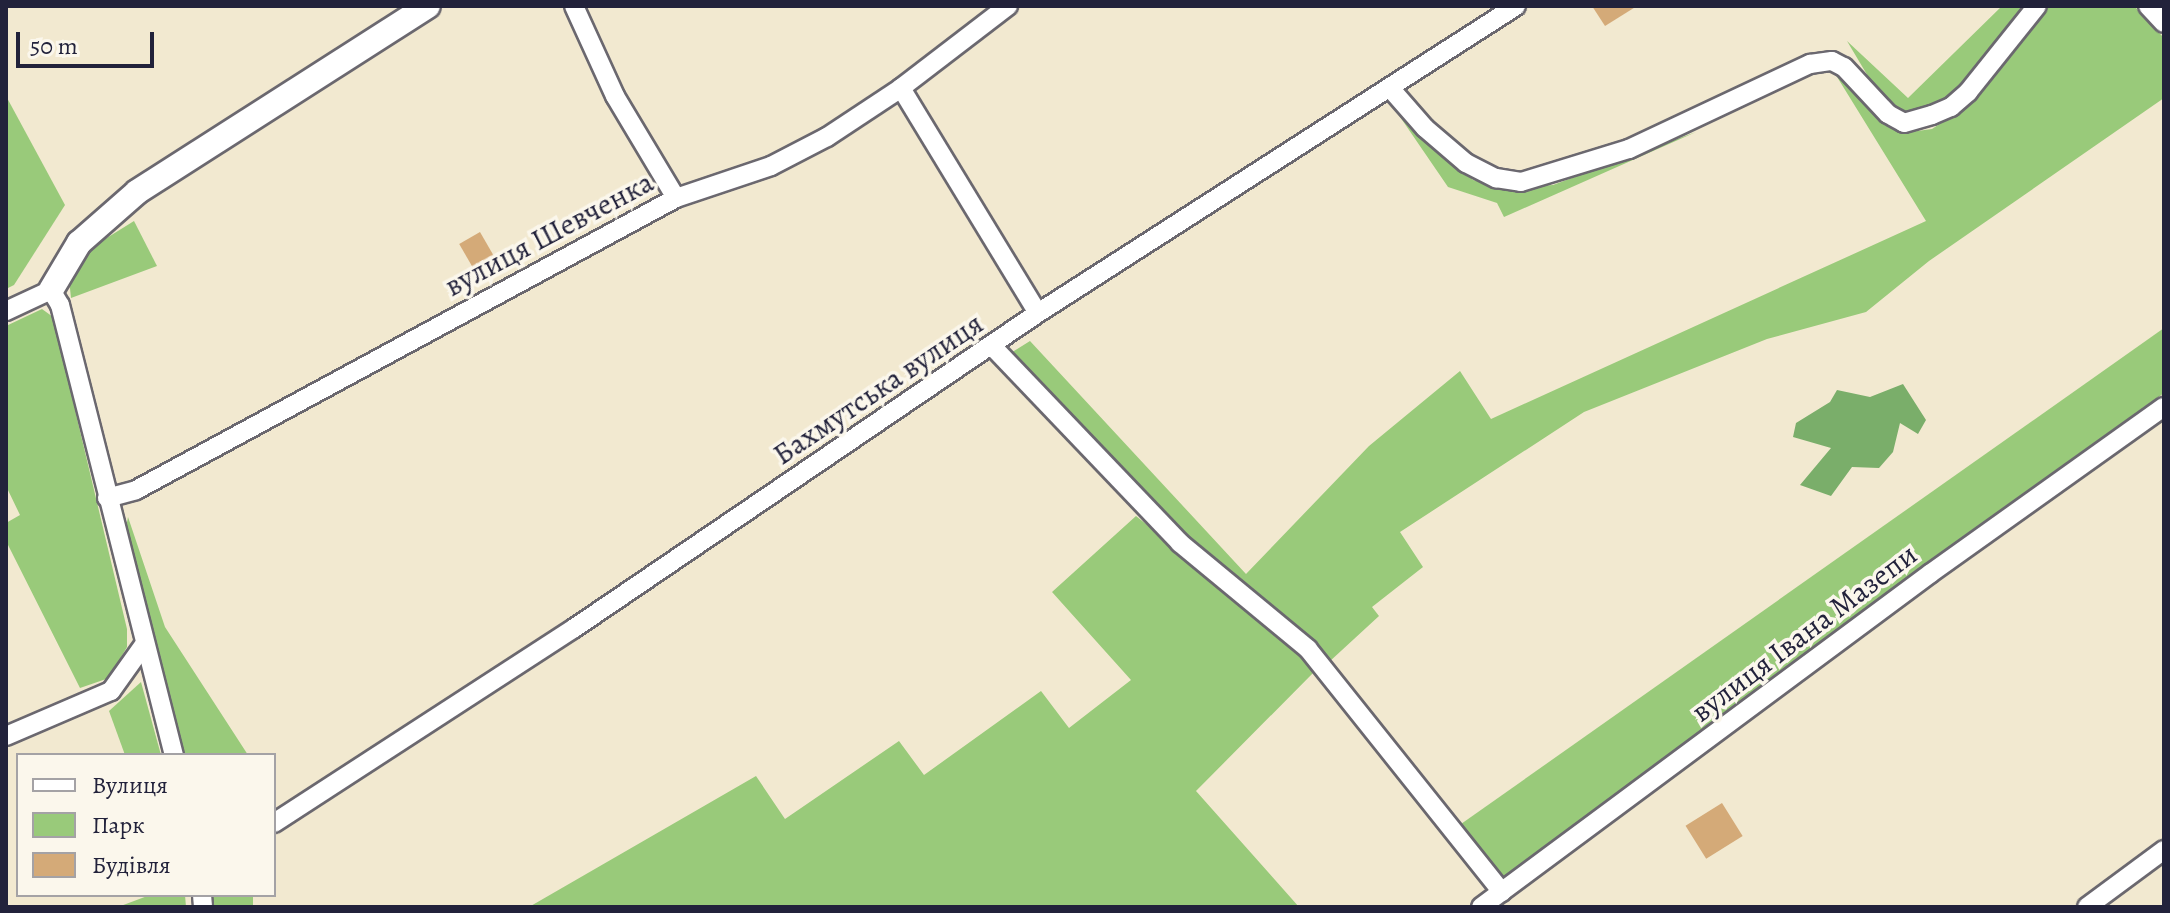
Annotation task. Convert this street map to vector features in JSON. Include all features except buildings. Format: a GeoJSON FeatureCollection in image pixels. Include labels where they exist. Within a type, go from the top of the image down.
{"type":"FeatureCollection","features":[{"type":"Feature","properties":{"kind":"street"},"geometry":{"type":"LineString","coordinates":[[6,311],[51,290],[79,243],[137,192],[428,6]]}},
{"type":"Feature","properties":{"kind":"street"},"geometry":{"type":"LineString","coordinates":[[574,6],[615,96],[676,198]]}},
{"type":"Feature","properties":{"kind":"street","name":"вулиця Шевченка"},"geometry":{"type":"LineString","coordinates":[[107,498],[136,490],[676,198],[771,166],[901,88],[1008,6]]}},
{"type":"Feature","properties":{"kind":"street","name":"Бахмутська вулиця"},"geometry":{"type":"LineString","coordinates":[[276,822],[993,347],[1038,313],[1516,6]]}},
{"type":"Feature","properties":{"kind":"street"},"geometry":{"type":"LineString","coordinates":[[1390,88],[1425,128],[1466,163],[1496,178],[1521,182],[1629,149],[1810,64],[1832,61],[1844,67],[1888,114],[1904,123],[1932,115],[1968,92],[2037,6]]}},
{"type":"Feature","properties":{"kind":"street"},"geometry":{"type":"LineString","coordinates":[[2148,6],[2164,23]]}},
{"type":"Feature","properties":{"kind":"street"},"geometry":{"type":"LineString","coordinates":[[901,88],[1038,313]]}},
{"type":"Feature","properties":{"kind":"street"},"geometry":{"type":"LineString","coordinates":[[51,290],[60,305],[143,646],[173,753]]}},
{"type":"Feature","properties":{"kind":"street"},"geometry":{"type":"LineString","coordinates":[[993,347],[1180,543],[1308,649],[1502,892]]}},
{"type":"Feature","properties":{"kind":"street","name":"вулиця Івана Мазепи"},"geometry":{"type":"LineString","coordinates":[[1484,906],[1931,573],[2164,407]]}},
{"type":"Feature","properties":{"kind":"street"},"geometry":{"type":"LineString","coordinates":[[6,736],[111,691],[143,646]]}},
{"type":"Feature","properties":{"kind":"street"},"geometry":{"type":"LineString","coordinates":[[2087,907],[2164,850]]}},
{"type":"Feature","properties":{"kind":"green space"},"geometry":{"type":"Polygon","coordinates":[[[2002,6],[2029,6],[1945,104],[1905,114],[1892,107],[1872,83],[1847,41],[1908,98],[2002,6]]]}},
{"type":"Feature","properties":{"kind":"green space"},"geometry":{"type":"Polygon","coordinates":[[[2043,6],[2134,6],[2164,38],[2164,98],[1929,261],[1866,312],[1767,339],[1584,412],[1400,532],[1423,567],[1372,607],[1379,616],[1329,662],[1212,563],[1009,354],[1030,341],[1246,574],[1369,446],[1460,371],[1491,419],[1926,221],[1834,72],[1887,124],[1910,132],[1932,129],[1956,113],[2043,6]]]}},
{"type":"Feature","properties":{"kind":"green space"},"geometry":{"type":"Polygon","coordinates":[[[6,96],[65,205],[14,285],[6,289],[6,96]]]}},
{"type":"Feature","properties":{"kind":"green space"},"geometry":{"type":"Polygon","coordinates":[[[1396,111],[1473,180],[1504,188],[1553,185],[1696,132],[1504,217],[1497,203],[1448,187],[1396,111]]]}},
{"type":"Feature","properties":{"kind":"green space"},"geometry":{"type":"Polygon","coordinates":[[[134,221],[157,266],[71,298],[69,279],[89,249],[134,221]]]}},
{"type":"Feature","properties":{"kind":"green space"},"geometry":{"type":"Polygon","coordinates":[[[42,309],[53,317],[127,629],[127,647],[109,678],[80,688],[6,541],[6,523],[20,515],[6,486],[6,326],[42,309]]]}},
{"type":"Feature","properties":{"kind":"green space"},"geometry":{"type":"Polygon","coordinates":[[[2164,328],[2164,393],[1503,877],[1461,824],[2164,328]]]}},
{"type":"Feature","properties":{"kind":"green space"},"geometry":{"type":"Polygon","coordinates":[[[1903,384],[1926,420],[1918,434],[1900,423],[1893,452],[1879,468],[1852,467],[1831,496],[1800,485],[1831,448],[1793,437],[1796,423],[1830,402],[1837,390],[1870,397],[1903,384]]]}},
{"type":"Feature","properties":{"kind":"green space"},"geometry":{"type":"Polygon","coordinates":[[[1136,516],[1274,626],[1316,670],[1196,791],[1299,907],[529,907],[756,776],[785,819],[899,741],[924,775],[1041,691],[1069,728],[1131,680],[1052,592],[1136,516]]]}},
{"type":"Feature","properties":{"kind":"green space"},"geometry":{"type":"Polygon","coordinates":[[[128,517],[165,627],[247,753],[181,753],[125,533],[128,517]]]}},
{"type":"Feature","properties":{"kind":"green space"},"geometry":{"type":"Polygon","coordinates":[[[141,682],[160,753],[124,753],[109,711],[141,682]]]}},
{"type":"Feature","properties":{"kind":"green space"},"geometry":{"type":"Polygon","coordinates":[[[145,897],[185,897],[186,907],[118,907],[145,897]]]}},
{"type":"Feature","properties":{"kind":"green space"},"geometry":{"type":"Polygon","coordinates":[[[208,897],[253,897],[253,907],[208,907],[208,897]]]}}]}
